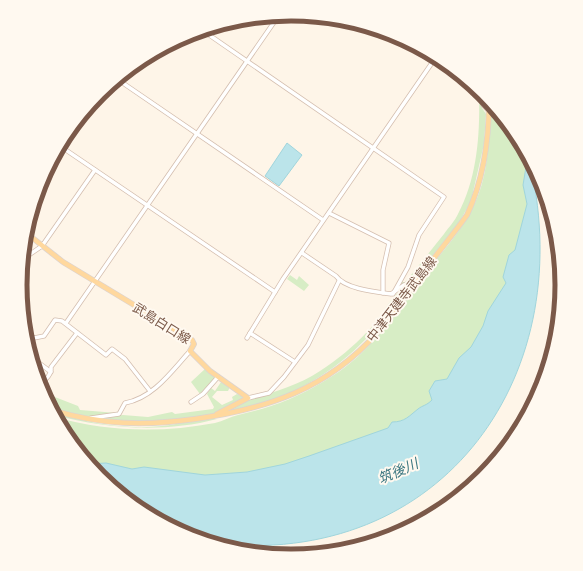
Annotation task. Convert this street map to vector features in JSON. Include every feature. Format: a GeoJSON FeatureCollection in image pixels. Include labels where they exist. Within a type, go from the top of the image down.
{"type":"FeatureCollection","features":[{"type":"Feature","properties":{"kind":"main road","name":"中津天建寺武島線"},"geometry":{"type":"LineString","coordinates":[[59,412],[88,419],[130,424],[160,424],[212,417],[271,404],[299,392],[339,368],[377,332],[460,225],[474,200],[484,158],[489,111]]}},
{"type":"Feature","properties":{"kind":"main road","name":"武島白口線"},"geometry":{"type":"LineString","coordinates":[[31,237],[63,262],[192,340],[194,344],[190,351],[218,377],[248,398]]}},
{"type":"Feature","properties":{"kind":"main road"},"geometry":{"type":"LineString","coordinates":[[212,417],[248,398]]}},
{"type":"Feature","properties":{"kind":"street"},"geometry":{"type":"LineString","coordinates":[[66,324],[92,284],[96,282],[274,22]]}},
{"type":"Feature","properties":{"kind":"street"},"geometry":{"type":"LineString","coordinates":[[208,34],[444,197],[419,234],[408,267],[393,294]]}},
{"type":"Feature","properties":{"kind":"street"},"geometry":{"type":"LineString","coordinates":[[247,338],[275,292],[433,62]]}},
{"type":"Feature","properties":{"kind":"street"},"geometry":{"type":"LineString","coordinates":[[122,83],[324,220]]}},
{"type":"Feature","properties":{"kind":"street"},"geometry":{"type":"LineString","coordinates":[[483,102],[483,105],[489,111]]}},
{"type":"Feature","properties":{"kind":"street"},"geometry":{"type":"LineString","coordinates":[[65,149],[275,292]]}},
{"type":"Feature","properties":{"kind":"street"},"geometry":{"type":"LineString","coordinates":[[29,255],[42,246],[95,170]]}},
{"type":"Feature","properties":{"kind":"street"},"geometry":{"type":"LineString","coordinates":[[329,213],[389,243],[383,270],[382,293]]}},
{"type":"Feature","properties":{"kind":"street"},"geometry":{"type":"LineString","coordinates":[[302,253],[336,276],[339,281],[359,288],[393,294],[404,285],[417,281]]}},
{"type":"Feature","properties":{"kind":"street"},"geometry":{"type":"LineString","coordinates":[[248,398],[269,393],[274,389],[295,362],[308,345],[339,281]]}},
{"type":"Feature","properties":{"kind":"street"},"geometry":{"type":"LineString","coordinates":[[32,336],[34,338],[44,336],[58,319],[106,355],[112,348],[125,359],[150,391]]}},
{"type":"Feature","properties":{"kind":"street"},"geometry":{"type":"LineString","coordinates":[[44,379],[51,372],[51,367],[77,333]]}},
{"type":"Feature","properties":{"kind":"street"},"geometry":{"type":"LineString","coordinates":[[250,334],[295,362]]}},
{"type":"Feature","properties":{"kind":"street"},"geometry":{"type":"LineString","coordinates":[[88,419],[119,414],[125,403],[133,401],[150,391],[153,391],[165,380],[190,351]]}},
{"type":"Feature","properties":{"kind":"street"},"geometry":{"type":"LineString","coordinates":[[38,362],[51,372]]}},
{"type":"Feature","properties":{"kind":"street"},"geometry":{"type":"LineString","coordinates":[[191,402],[203,394],[218,377]]}},
{"type":"Feature","properties":{"kind":"green space"},"geometry":{"type":"Polygon","coordinates":[[[479,98],[482,108],[486,114],[484,144],[471,201],[460,221],[414,279],[396,291],[402,282],[405,282],[415,270],[457,217],[465,200],[474,169],[479,123],[479,98]]]}},
{"type":"Feature","properties":{"kind":"green space"},"geometry":{"type":"Polygon","coordinates":[[[491,112],[521,153],[532,175],[520,265],[448,390],[400,426],[284,466],[205,479],[126,473],[99,467],[82,447],[63,419],[94,426],[135,429],[175,428],[215,423],[289,400],[324,381],[352,362],[383,329],[457,234],[470,214],[480,191],[486,167],[491,112]]]}},
{"type":"Feature","properties":{"kind":"green space"},"geometry":{"type":"Polygon","coordinates":[[[290,275],[297,280],[299,276],[309,285],[304,291],[287,279],[290,275]]]}},
{"type":"Feature","properties":{"kind":"green space"},"geometry":{"type":"Polygon","coordinates":[[[412,284],[366,339],[354,351],[326,373],[289,394],[268,402],[220,414],[246,401],[295,384],[326,367],[357,342],[373,326],[392,299],[404,288],[412,284]]]}},
{"type":"Feature","properties":{"kind":"green space"},"geometry":{"type":"Polygon","coordinates":[[[206,368],[216,377],[200,394],[191,382],[206,368]]]}},
{"type":"Feature","properties":{"kind":"green space"},"geometry":{"type":"Polygon","coordinates":[[[221,382],[230,387],[228,391],[217,391],[212,397],[222,405],[233,400],[232,397],[237,394],[243,397],[241,401],[209,416],[158,422],[130,422],[94,418],[123,415],[148,417],[172,412],[175,414],[213,409],[214,407],[207,394],[211,388],[215,391],[221,382]]]}},
{"type":"Feature","properties":{"kind":"green space"},"geometry":{"type":"Polygon","coordinates":[[[51,395],[78,406],[80,410],[117,413],[86,417],[58,410],[51,395]]]}},
{"type":"Feature","properties":{"kind":"green space"},"geometry":{"type":"Polygon","coordinates":[[[60,414],[107,425],[135,427],[162,426],[197,420],[217,419],[156,428],[136,428],[94,424],[61,417],[60,414]]]}},
{"type":"Feature","properties":{"kind":"water"},"geometry":{"type":"Polygon","coordinates":[[[287,143],[302,155],[279,186],[265,176],[287,143]]]}},
{"type":"Feature","properties":{"kind":"water","name":"筑後川"},"geometry":{"type":"Polygon","coordinates":[[[526,164],[531,172],[540,235],[535,311],[514,380],[478,440],[428,489],[367,525],[293,543],[232,543],[190,530],[159,515],[130,495],[104,473],[96,464],[106,463],[132,469],[144,467],[205,475],[247,472],[285,464],[388,428],[392,422],[404,420],[432,400],[429,391],[435,381],[447,379],[459,358],[471,347],[483,326],[488,311],[506,283],[503,277],[509,255],[515,250],[527,204],[523,185],[526,164]]]}}]}
